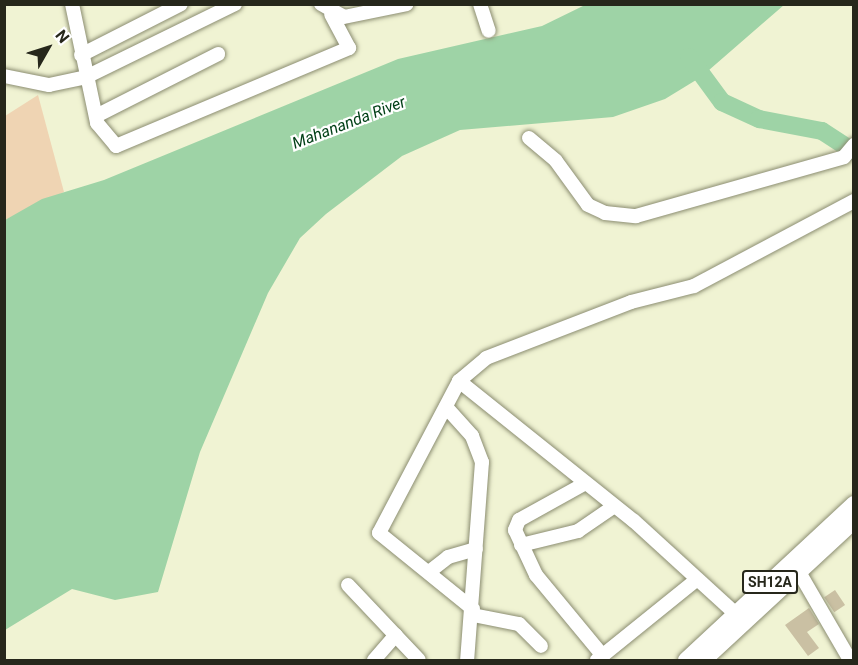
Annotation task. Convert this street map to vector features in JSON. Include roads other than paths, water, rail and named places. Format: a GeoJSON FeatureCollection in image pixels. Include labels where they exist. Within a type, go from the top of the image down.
{"type":"FeatureCollection","features":[{"type":"Feature","properties":{"kind":"main road","name":"SH12A"},"geometry":{"type":"LineString","coordinates":[[686,660],[854,504]]}},
{"type":"Feature","properties":{"kind":"main road","name":"SH12A"},"geometry":{"type":"LineString","coordinates":[[704,660],[854,521]]}},
{"type":"Feature","properties":{"kind":"street"},"geometry":{"type":"LineString","coordinates":[[72,4],[81,55],[102,136],[116,146],[349,48],[326,9]]}},
{"type":"Feature","properties":{"kind":"street"},"geometry":{"type":"LineString","coordinates":[[81,55],[181,4]]}},
{"type":"Feature","properties":{"kind":"street"},"geometry":{"type":"LineString","coordinates":[[4,76],[49,85],[86,77],[235,4]]}},
{"type":"Feature","properties":{"kind":"street"},"geometry":{"type":"LineString","coordinates":[[326,9],[355,16],[384,6],[407,4]]}},
{"type":"Feature","properties":{"kind":"street"},"geometry":{"type":"LineString","coordinates":[[480,4],[489,31]]}},
{"type":"Feature","properties":{"kind":"street"},"geometry":{"type":"LineString","coordinates":[[96,116],[218,54]]}},
{"type":"Feature","properties":{"kind":"street"},"geometry":{"type":"LineString","coordinates":[[529,138],[556,160],[588,205],[605,213],[636,216],[849,151],[854,169]]}},
{"type":"Feature","properties":{"kind":"street"},"geometry":{"type":"LineString","coordinates":[[541,646],[519,624],[473,612],[429,572],[386,543],[379,526],[459,381],[486,358],[631,302],[694,286],[854,201]]}},
{"type":"Feature","properties":{"kind":"street"},"geometry":{"type":"LineString","coordinates":[[459,381],[613,507],[695,581],[736,614]]}},
{"type":"Feature","properties":{"kind":"street"},"geometry":{"type":"LineString","coordinates":[[446,407],[481,454],[473,612],[467,660]]}},
{"type":"Feature","properties":{"kind":"street"},"geometry":{"type":"LineString","coordinates":[[584,484],[517,522],[521,545],[536,575],[600,658],[695,581]]}},
{"type":"Feature","properties":{"kind":"street"},"geometry":{"type":"LineString","coordinates":[[521,545],[578,531],[613,507]]}},
{"type":"Feature","properties":{"kind":"street"},"geometry":{"type":"LineString","coordinates":[[429,572],[448,557],[476,549]]}},
{"type":"Feature","properties":{"kind":"street"},"geometry":{"type":"LineString","coordinates":[[799,572],[850,660]]}},
{"type":"Feature","properties":{"kind":"street"},"geometry":{"type":"LineString","coordinates":[[348,585],[419,660]]}},
{"type":"Feature","properties":{"kind":"street"},"geometry":{"type":"LineString","coordinates":[[374,660],[396,636]]}},
{"type":"Feature","properties":{"kind":"water","name":"Mahananda River"},"geometry":{"type":"Polygon","coordinates":[[[585,5],[784,5],[701,77],[665,99],[613,117],[460,130],[402,156],[326,214],[300,238],[268,293],[200,452],[158,592],[115,600],[72,589],[5,630],[5,220],[42,199],[104,180],[398,59],[542,26],[585,5]]]}},
{"type":"Feature","properties":{"kind":"waterway"},"geometry":{"type":"LineString","coordinates":[[689,57],[722,102],[759,119],[822,131],[854,152]]}}]}
